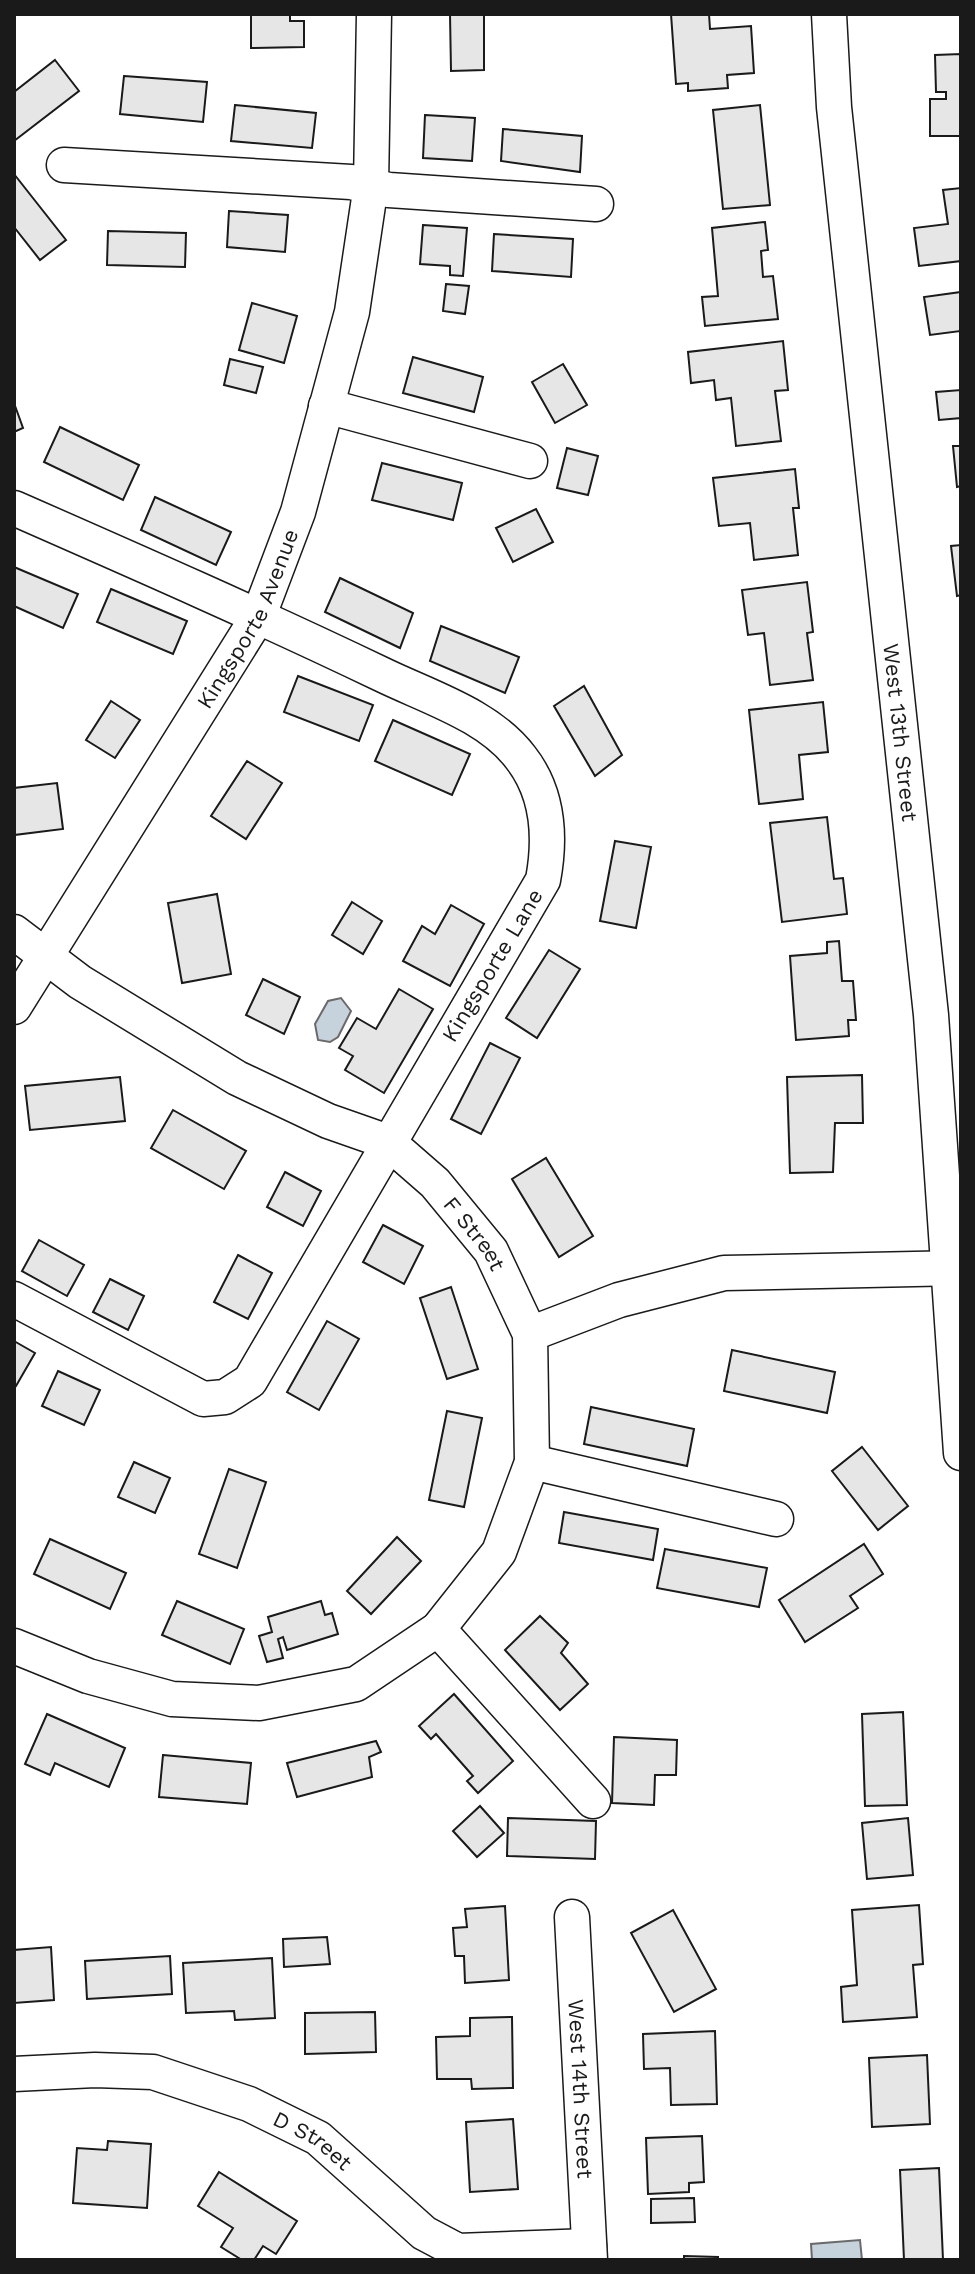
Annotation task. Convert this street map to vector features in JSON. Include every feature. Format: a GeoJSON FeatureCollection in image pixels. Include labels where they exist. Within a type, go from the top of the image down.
{"type":"FeatureCollection","features":[{"type":"Feature","properties":{"kind":"street","name":"Kingsporte Avenue"},"geometry":{"type":"LineString","coordinates":[[14,1007],[259,615],[298,512],[352,312],[371,185],[374,14]]}},
{"type":"Feature","properties":{"kind":"street","name":"West 13th Street"},"geometry":{"type":"LineString","coordinates":[[829,14],[834,107],[956,1268],[961,1453]]}},
{"type":"Feature","properties":{"kind":"street"},"geometry":{"type":"LineString","coordinates":[[64,165],[371,185],[389,190],[596,204]]}},
{"type":"Feature","properties":{"kind":"street"},"geometry":{"type":"LineString","coordinates":[[326,406],[530,461]]}},
{"type":"Feature","properties":{"kind":"street","name":"Kingsporte Lane"},"geometry":{"type":"LineString","coordinates":[[14,508],[259,615],[491,728],[522,759],[542,799],[550,843],[543,880],[250,1381],[225,1397],[203,1399],[14,1299]]}},
{"type":"Feature","properties":{"kind":"street","name":"F Street"},"geometry":{"type":"LineString","coordinates":[[14,932],[80,982],[237,1078],[328,1121],[388,1142],[435,1183],[491,1251],[530,1334]]}},
{"type":"Feature","properties":{"kind":"street"},"geometry":{"type":"LineString","coordinates":[[14,1646],[88,1676],[172,1699],[259,1703],[356,1684],[438,1629],[499,1552],[532,1462],[530,1334],[619,1300],[724,1273],[956,1268]]}},
{"type":"Feature","properties":{"kind":"street"},"geometry":{"type":"LineString","coordinates":[[532,1462],[776,1519]]}},
{"type":"Feature","properties":{"kind":"street"},"geometry":{"type":"LineString","coordinates":[[438,1629],[593,1801]]}},
{"type":"Feature","properties":{"kind":"street","name":"West 14th Street"},"geometry":{"type":"LineString","coordinates":[[572,1917],[589,2253]]}},
{"type":"Feature","properties":{"kind":"street","name":"D Street"},"geometry":{"type":"LineString","coordinates":[[14,2074],[95,2070],[153,2072],[249,2104],[318,2138],[424,2233],[458,2251],[589,2253]]}},
{"type":"Feature","properties":{"kind":"shaded area"},"geometry":{"type":"Polygon","coordinates":[[[341,998],[351,1011],[338,1037],[330,1042],[318,1040],[315,1024],[328,1001],[341,998]]]}},
{"type":"Feature","properties":{"kind":"shaded area"},"geometry":{"type":"Polygon","coordinates":[[[860,2240],[862,2260],[812,2260],[811,2244],[860,2240]]]}},
{"type":"Feature","properties":{"kind":"building"},"geometry":{"type":"Polygon","coordinates":[[[251,14],[290,14],[290,21],[304,21],[304,47],[251,48],[251,14]]]}},
{"type":"Feature","properties":{"kind":"building"},"geometry":{"type":"Polygon","coordinates":[[[450,14],[484,14],[484,70],[451,71],[450,14]]]}},
{"type":"Feature","properties":{"kind":"building"},"geometry":{"type":"Polygon","coordinates":[[[671,14],[709,14],[710,29],[751,26],[754,73],[727,75],[728,88],[688,91],[688,83],[676,84],[671,14]]]}},
{"type":"Feature","properties":{"kind":"building"},"geometry":{"type":"Polygon","coordinates":[[[961,54],[961,136],[930,136],[930,99],[946,99],[946,92],[936,92],[935,55],[961,54]]]}},
{"type":"Feature","properties":{"kind":"building"},"geometry":{"type":"Polygon","coordinates":[[[55,60],[79,91],[14,141],[14,92],[55,60]]]}},
{"type":"Feature","properties":{"kind":"building"},"geometry":{"type":"Polygon","coordinates":[[[124,76],[207,82],[203,122],[120,114],[124,76]]]}},
{"type":"Feature","properties":{"kind":"building"},"geometry":{"type":"Polygon","coordinates":[[[235,105],[316,113],[312,148],[231,141],[235,105]]]}},
{"type":"Feature","properties":{"kind":"building"},"geometry":{"type":"Polygon","coordinates":[[[760,105],[770,205],[723,209],[713,110],[760,105]]]}},
{"type":"Feature","properties":{"kind":"building"},"geometry":{"type":"Polygon","coordinates":[[[425,115],[475,118],[472,161],[423,158],[425,115]]]}},
{"type":"Feature","properties":{"kind":"building"},"geometry":{"type":"Polygon","coordinates":[[[503,129],[582,136],[580,172],[501,161],[503,129]]]}},
{"type":"Feature","properties":{"kind":"building"},"geometry":{"type":"Polygon","coordinates":[[[14,174],[66,240],[40,260],[14,227],[14,174]]]}},
{"type":"Feature","properties":{"kind":"building"},"geometry":{"type":"Polygon","coordinates":[[[961,188],[961,261],[919,266],[914,228],[948,224],[943,190],[961,188]]]}},
{"type":"Feature","properties":{"kind":"building"},"geometry":{"type":"Polygon","coordinates":[[[229,211],[288,215],[285,252],[227,247],[229,211]]]}},
{"type":"Feature","properties":{"kind":"building"},"geometry":{"type":"Polygon","coordinates":[[[765,222],[768,250],[761,251],[763,277],[773,276],[778,319],[705,326],[702,297],[718,296],[712,228],[765,222]]]}},
{"type":"Feature","properties":{"kind":"building"},"geometry":{"type":"Polygon","coordinates":[[[423,225],[467,228],[463,276],[450,275],[450,266],[420,264],[423,225]]]}},
{"type":"Feature","properties":{"kind":"building"},"geometry":{"type":"Polygon","coordinates":[[[108,231],[186,233],[185,267],[107,265],[108,231]]]}},
{"type":"Feature","properties":{"kind":"building"},"geometry":{"type":"Polygon","coordinates":[[[494,234],[573,239],[571,277],[492,271],[494,234]]]}},
{"type":"Feature","properties":{"kind":"building"},"geometry":{"type":"Polygon","coordinates":[[[446,284],[469,286],[465,314],[443,311],[446,284]]]}},
{"type":"Feature","properties":{"kind":"building"},"geometry":{"type":"Polygon","coordinates":[[[961,292],[961,336],[960,331],[930,335],[924,297],[961,292]]]}},
{"type":"Feature","properties":{"kind":"building"},"geometry":{"type":"Polygon","coordinates":[[[252,303],[297,316],[284,363],[239,350],[252,303]]]}},
{"type":"Feature","properties":{"kind":"building"},"geometry":{"type":"Polygon","coordinates":[[[783,341],[788,390],[775,391],[781,441],[736,446],[731,398],[716,400],[714,380],[691,383],[688,352],[783,341]]]}},
{"type":"Feature","properties":{"kind":"building"},"geometry":{"type":"Polygon","coordinates":[[[413,357],[483,377],[474,412],[403,393],[413,357]]]}},
{"type":"Feature","properties":{"kind":"building"},"geometry":{"type":"Polygon","coordinates":[[[230,359],[263,367],[256,393],[224,385],[230,359]]]}},
{"type":"Feature","properties":{"kind":"building"},"geometry":{"type":"Polygon","coordinates":[[[563,364],[587,405],[555,423],[532,382],[563,364]]]}},
{"type":"Feature","properties":{"kind":"building"},"geometry":{"type":"Polygon","coordinates":[[[961,390],[961,418],[939,420],[936,392],[961,390]]]}},
{"type":"Feature","properties":{"kind":"building"},"geometry":{"type":"Polygon","coordinates":[[[14,403],[23,428],[14,432],[14,403]]]}},
{"type":"Feature","properties":{"kind":"building"},"geometry":{"type":"Polygon","coordinates":[[[60,427],[139,465],[123,500],[44,462],[60,427]]]}},
{"type":"Feature","properties":{"kind":"building"},"geometry":{"type":"Polygon","coordinates":[[[953,446],[961,446],[961,486],[957,487],[953,446]]]}},
{"type":"Feature","properties":{"kind":"building"},"geometry":{"type":"Polygon","coordinates":[[[567,448],[598,456],[588,495],[557,488],[567,448]]]}},
{"type":"Feature","properties":{"kind":"building"},"geometry":{"type":"Polygon","coordinates":[[[382,463],[462,483],[453,520],[372,500],[382,463]]]}},
{"type":"Feature","properties":{"kind":"building"},"geometry":{"type":"Polygon","coordinates":[[[795,469],[799,508],[793,508],[798,555],[754,560],[750,523],[719,526],[713,478],[795,469]]]}},
{"type":"Feature","properties":{"kind":"building"},"geometry":{"type":"Polygon","coordinates":[[[155,497],[231,532],[216,565],[141,530],[155,497]]]}},
{"type":"Feature","properties":{"kind":"building"},"geometry":{"type":"Polygon","coordinates":[[[536,509],[553,542],[513,562],[496,528],[536,509]]]}},
{"type":"Feature","properties":{"kind":"building"},"geometry":{"type":"Polygon","coordinates":[[[961,545],[961,595],[957,596],[951,546],[961,545]]]}},
{"type":"Feature","properties":{"kind":"building"},"geometry":{"type":"Polygon","coordinates":[[[14,567],[78,594],[63,628],[14,606],[14,567]]]}},
{"type":"Feature","properties":{"kind":"building"},"geometry":{"type":"Polygon","coordinates":[[[340,578],[413,613],[400,648],[325,612],[340,578]]]}},
{"type":"Feature","properties":{"kind":"building"},"geometry":{"type":"Polygon","coordinates":[[[807,582],[813,632],[807,633],[813,680],[770,685],[764,633],[748,635],[742,590],[807,582]]]}},
{"type":"Feature","properties":{"kind":"building"},"geometry":{"type":"Polygon","coordinates":[[[111,589],[187,621],[173,654],[97,622],[111,589]]]}},
{"type":"Feature","properties":{"kind":"building"},"geometry":{"type":"Polygon","coordinates":[[[441,626],[519,657],[505,693],[430,661],[441,626]]]}},
{"type":"Feature","properties":{"kind":"building"},"geometry":{"type":"Polygon","coordinates":[[[298,676],[373,705],[359,741],[284,712],[298,676]]]}},
{"type":"Feature","properties":{"kind":"building"},"geometry":{"type":"Polygon","coordinates":[[[584,686],[622,755],[595,776],[554,706],[584,686]]]}},
{"type":"Feature","properties":{"kind":"building"},"geometry":{"type":"Polygon","coordinates":[[[111,701],[140,720],[115,758],[86,740],[111,701]]]}},
{"type":"Feature","properties":{"kind":"building"},"geometry":{"type":"Polygon","coordinates":[[[823,702],[828,752],[799,755],[803,799],[759,804],[749,710],[823,702]]]}},
{"type":"Feature","properties":{"kind":"building"},"geometry":{"type":"Polygon","coordinates":[[[393,720],[470,754],[452,795],[375,761],[393,720]]]}},
{"type":"Feature","properties":{"kind":"building"},"geometry":{"type":"Polygon","coordinates":[[[247,761],[282,783],[246,839],[211,816],[247,761]]]}},
{"type":"Feature","properties":{"kind":"building"},"geometry":{"type":"Polygon","coordinates":[[[57,783],[63,829],[14,835],[14,788],[57,783]]]}},
{"type":"Feature","properties":{"kind":"building"},"geometry":{"type":"Polygon","coordinates":[[[827,817],[834,879],[843,878],[847,914],[782,922],[770,823],[827,817]]]}},
{"type":"Feature","properties":{"kind":"building"},"geometry":{"type":"Polygon","coordinates":[[[615,841],[651,847],[636,928],[600,921],[615,841]]]}},
{"type":"Feature","properties":{"kind":"building"},"geometry":{"type":"Polygon","coordinates":[[[217,894],[231,974],[182,983],[168,903],[217,894]]]}},
{"type":"Feature","properties":{"kind":"building"},"geometry":{"type":"Polygon","coordinates":[[[352,902],[382,921],[363,954],[332,935],[352,902]]]}},
{"type":"Feature","properties":{"kind":"building"},"geometry":{"type":"Polygon","coordinates":[[[451,905],[484,924],[450,986],[403,961],[422,926],[435,934],[451,905]]]}},
{"type":"Feature","properties":{"kind":"building"},"geometry":{"type":"Polygon","coordinates":[[[839,941],[842,981],[853,981],[856,1020],[848,1020],[849,1036],[796,1040],[790,956],[827,953],[827,942],[839,941]]]}},
{"type":"Feature","properties":{"kind":"building"},"geometry":{"type":"Polygon","coordinates":[[[549,950],[580,969],[537,1038],[506,1018],[549,950]]]}},
{"type":"Feature","properties":{"kind":"building"},"geometry":{"type":"Polygon","coordinates":[[[263,979],[300,997],[284,1034],[246,1015],[263,979]]]}},
{"type":"Feature","properties":{"kind":"building"},"geometry":{"type":"Polygon","coordinates":[[[399,989],[433,1009],[384,1093],[345,1070],[353,1056],[339,1048],[357,1018],[376,1029],[399,989]]]}},
{"type":"Feature","properties":{"kind":"building"},"geometry":{"type":"Polygon","coordinates":[[[490,1043],[520,1058],[481,1134],[451,1119],[490,1043]]]}},
{"type":"Feature","properties":{"kind":"building"},"geometry":{"type":"Polygon","coordinates":[[[862,1075],[863,1123],[835,1123],[833,1172],[790,1173],[787,1077],[862,1075]]]}},
{"type":"Feature","properties":{"kind":"building"},"geometry":{"type":"Polygon","coordinates":[[[120,1077],[125,1121],[30,1130],[25,1086],[120,1077]]]}},
{"type":"Feature","properties":{"kind":"building"},"geometry":{"type":"Polygon","coordinates":[[[173,1110],[246,1151],[224,1189],[151,1148],[173,1110]]]}},
{"type":"Feature","properties":{"kind":"building"},"geometry":{"type":"Polygon","coordinates":[[[546,1158],[593,1236],[559,1257],[512,1179],[546,1158]]]}},
{"type":"Feature","properties":{"kind":"building"},"geometry":{"type":"Polygon","coordinates":[[[285,1172],[321,1191],[303,1226],[267,1207],[285,1172]]]}},
{"type":"Feature","properties":{"kind":"building"},"geometry":{"type":"Polygon","coordinates":[[[383,1225],[423,1246],[404,1284],[363,1262],[383,1225]]]}},
{"type":"Feature","properties":{"kind":"building"},"geometry":{"type":"Polygon","coordinates":[[[39,1240],[84,1265],[67,1296],[22,1271],[39,1240]]]}},
{"type":"Feature","properties":{"kind":"building"},"geometry":{"type":"Polygon","coordinates":[[[238,1255],[272,1273],[248,1319],[214,1302],[238,1255]]]}},
{"type":"Feature","properties":{"kind":"building"},"geometry":{"type":"Polygon","coordinates":[[[110,1279],[144,1296],[128,1330],[93,1312],[110,1279]]]}},
{"type":"Feature","properties":{"kind":"building"},"geometry":{"type":"Polygon","coordinates":[[[451,1287],[478,1369],[447,1379],[420,1298],[451,1287]]]}},
{"type":"Feature","properties":{"kind":"building"},"geometry":{"type":"Polygon","coordinates":[[[327,1321],[359,1339],[319,1410],[287,1392],[327,1321]]]}},
{"type":"Feature","properties":{"kind":"building"},"geometry":{"type":"Polygon","coordinates":[[[14,1341],[35,1353],[16,1386],[14,1385],[14,1341]]]}},
{"type":"Feature","properties":{"kind":"building"},"geometry":{"type":"Polygon","coordinates":[[[732,1350],[835,1372],[827,1413],[724,1391],[732,1350]]]}},
{"type":"Feature","properties":{"kind":"building"},"geometry":{"type":"Polygon","coordinates":[[[58,1371],[100,1390],[84,1425],[42,1406],[58,1371]]]}},
{"type":"Feature","properties":{"kind":"building"},"geometry":{"type":"Polygon","coordinates":[[[591,1407],[694,1429],[687,1466],[584,1444],[591,1407]]]}},
{"type":"Feature","properties":{"kind":"building"},"geometry":{"type":"Polygon","coordinates":[[[447,1411],[482,1418],[464,1507],[429,1500],[447,1411]]]}},
{"type":"Feature","properties":{"kind":"building"},"geometry":{"type":"Polygon","coordinates":[[[862,1447],[908,1506],[878,1530],[832,1471],[862,1447]]]}},
{"type":"Feature","properties":{"kind":"building"},"geometry":{"type":"Polygon","coordinates":[[[134,1462],[170,1478],[155,1513],[118,1497],[134,1462]]]}},
{"type":"Feature","properties":{"kind":"building"},"geometry":{"type":"Polygon","coordinates":[[[229,1469],[266,1482],[237,1568],[199,1554],[229,1469]]]}},
{"type":"Feature","properties":{"kind":"building"},"geometry":{"type":"Polygon","coordinates":[[[564,1512],[658,1529],[653,1560],[559,1543],[564,1512]]]}},
{"type":"Feature","properties":{"kind":"building"},"geometry":{"type":"Polygon","coordinates":[[[397,1537],[421,1561],[371,1614],[347,1591],[397,1537]]]}},
{"type":"Feature","properties":{"kind":"building"},"geometry":{"type":"Polygon","coordinates":[[[50,1539],[126,1573],[110,1609],[34,1574],[50,1539]]]}},
{"type":"Feature","properties":{"kind":"building"},"geometry":{"type":"Polygon","coordinates":[[[864,1544],[883,1574],[850,1596],[858,1608],[805,1642],[779,1600],[864,1544]]]}},
{"type":"Feature","properties":{"kind":"building"},"geometry":{"type":"Polygon","coordinates":[[[665,1549],[767,1568],[759,1607],[657,1588],[665,1549]]]}},
{"type":"Feature","properties":{"kind":"building"},"geometry":{"type":"Polygon","coordinates":[[[177,1601],[244,1629],[230,1664],[162,1635],[177,1601]]]}},
{"type":"Feature","properties":{"kind":"building"},"geometry":{"type":"Polygon","coordinates":[[[321,1601],[325,1615],[332,1613],[338,1634],[287,1650],[283,1637],[278,1639],[283,1658],[267,1662],[259,1636],[272,1632],[268,1617],[321,1601]]]}},
{"type":"Feature","properties":{"kind":"building"},"geometry":{"type":"Polygon","coordinates":[[[540,1616],[568,1643],[561,1653],[588,1684],[560,1710],[505,1650],[540,1616]]]}},
{"type":"Feature","properties":{"kind":"building"},"geometry":{"type":"Polygon","coordinates":[[[454,1694],[513,1761],[478,1793],[467,1781],[473,1776],[436,1734],[431,1739],[419,1726],[454,1694]]]}},
{"type":"Feature","properties":{"kind":"building"},"geometry":{"type":"Polygon","coordinates":[[[903,1712],[907,1805],[865,1806],[862,1714],[903,1712]]]}},
{"type":"Feature","properties":{"kind":"building"},"geometry":{"type":"Polygon","coordinates":[[[47,1714],[125,1748],[109,1787],[55,1763],[50,1775],[25,1764],[47,1714]]]}},
{"type":"Feature","properties":{"kind":"building"},"geometry":{"type":"Polygon","coordinates":[[[614,1737],[677,1740],[676,1775],[655,1775],[654,1805],[612,1803],[614,1737]]]}},
{"type":"Feature","properties":{"kind":"building"},"geometry":{"type":"Polygon","coordinates":[[[376,1741],[381,1752],[369,1757],[372,1777],[297,1797],[287,1763],[376,1741]]]}},
{"type":"Feature","properties":{"kind":"building"},"geometry":{"type":"Polygon","coordinates":[[[163,1755],[251,1763],[247,1804],[159,1797],[163,1755]]]}},
{"type":"Feature","properties":{"kind":"building"},"geometry":{"type":"Polygon","coordinates":[[[480,1806],[504,1833],[477,1857],[453,1831],[480,1806]]]}},
{"type":"Feature","properties":{"kind":"building"},"geometry":{"type":"Polygon","coordinates":[[[508,1818],[596,1821],[595,1859],[507,1856],[508,1818]]]}},
{"type":"Feature","properties":{"kind":"building"},"geometry":{"type":"Polygon","coordinates":[[[908,1818],[913,1875],[867,1879],[862,1823],[908,1818]]]}},
{"type":"Feature","properties":{"kind":"building"},"geometry":{"type":"Polygon","coordinates":[[[919,1905],[923,1964],[913,1965],[917,2017],[843,2022],[841,1987],[857,1985],[852,1910],[919,1905]]]}},
{"type":"Feature","properties":{"kind":"building"},"geometry":{"type":"Polygon","coordinates":[[[505,1906],[509,1980],[465,1983],[464,1956],[455,1956],[453,1928],[467,1927],[465,1909],[505,1906]]]}},
{"type":"Feature","properties":{"kind":"building"},"geometry":{"type":"Polygon","coordinates":[[[673,1910],[716,1989],[674,2012],[631,1933],[673,1910]]]}},
{"type":"Feature","properties":{"kind":"building"},"geometry":{"type":"Polygon","coordinates":[[[327,1937],[330,1964],[284,1967],[283,1939],[327,1937]]]}},
{"type":"Feature","properties":{"kind":"building"},"geometry":{"type":"Polygon","coordinates":[[[51,1947],[54,2000],[14,2003],[14,1950],[51,1947]]]}},
{"type":"Feature","properties":{"kind":"building"},"geometry":{"type":"Polygon","coordinates":[[[170,1956],[172,1994],[87,1999],[85,1961],[170,1956]]]}},
{"type":"Feature","properties":{"kind":"building"},"geometry":{"type":"Polygon","coordinates":[[[272,1958],[275,2018],[235,2020],[234,2011],[186,2013],[183,1963],[272,1958]]]}},
{"type":"Feature","properties":{"kind":"building"},"geometry":{"type":"Polygon","coordinates":[[[375,2012],[376,2052],[305,2054],[305,2013],[375,2012]]]}},
{"type":"Feature","properties":{"kind":"building"},"geometry":{"type":"Polygon","coordinates":[[[512,2017],[513,2088],[472,2089],[471,2079],[437,2079],[436,2037],[470,2036],[470,2018],[512,2017]]]}},
{"type":"Feature","properties":{"kind":"building"},"geometry":{"type":"Polygon","coordinates":[[[715,2031],[717,2104],[671,2105],[670,2068],[644,2069],[643,2034],[715,2031]]]}},
{"type":"Feature","properties":{"kind":"building"},"geometry":{"type":"Polygon","coordinates":[[[927,2055],[930,2124],[872,2127],[869,2058],[927,2055]]]}},
{"type":"Feature","properties":{"kind":"building"},"geometry":{"type":"Polygon","coordinates":[[[513,2119],[518,2189],[470,2192],[466,2122],[513,2119]]]}},
{"type":"Feature","properties":{"kind":"building"},"geometry":{"type":"Polygon","coordinates":[[[702,2136],[704,2182],[689,2183],[689,2192],[648,2194],[646,2138],[702,2136]]]}},
{"type":"Feature","properties":{"kind":"building"},"geometry":{"type":"Polygon","coordinates":[[[108,2141],[151,2144],[147,2208],[73,2203],[77,2148],[107,2150],[108,2141]]]}},
{"type":"Feature","properties":{"kind":"building"},"geometry":{"type":"Polygon","coordinates":[[[939,2168],[943,2260],[904,2260],[900,2170],[939,2168]]]}},
{"type":"Feature","properties":{"kind":"building"},"geometry":{"type":"Polygon","coordinates":[[[219,2172],[297,2221],[276,2254],[263,2246],[254,2260],[242,2260],[221,2247],[233,2228],[198,2206],[219,2172]]]}},
{"type":"Feature","properties":{"kind":"building"},"geometry":{"type":"Polygon","coordinates":[[[694,2198],[695,2222],[651,2223],[651,2199],[694,2198]]]}},
{"type":"Feature","properties":{"kind":"building"},"geometry":{"type":"Polygon","coordinates":[[[684,2256],[718,2257],[718,2260],[684,2260],[684,2256]]]}}]}
